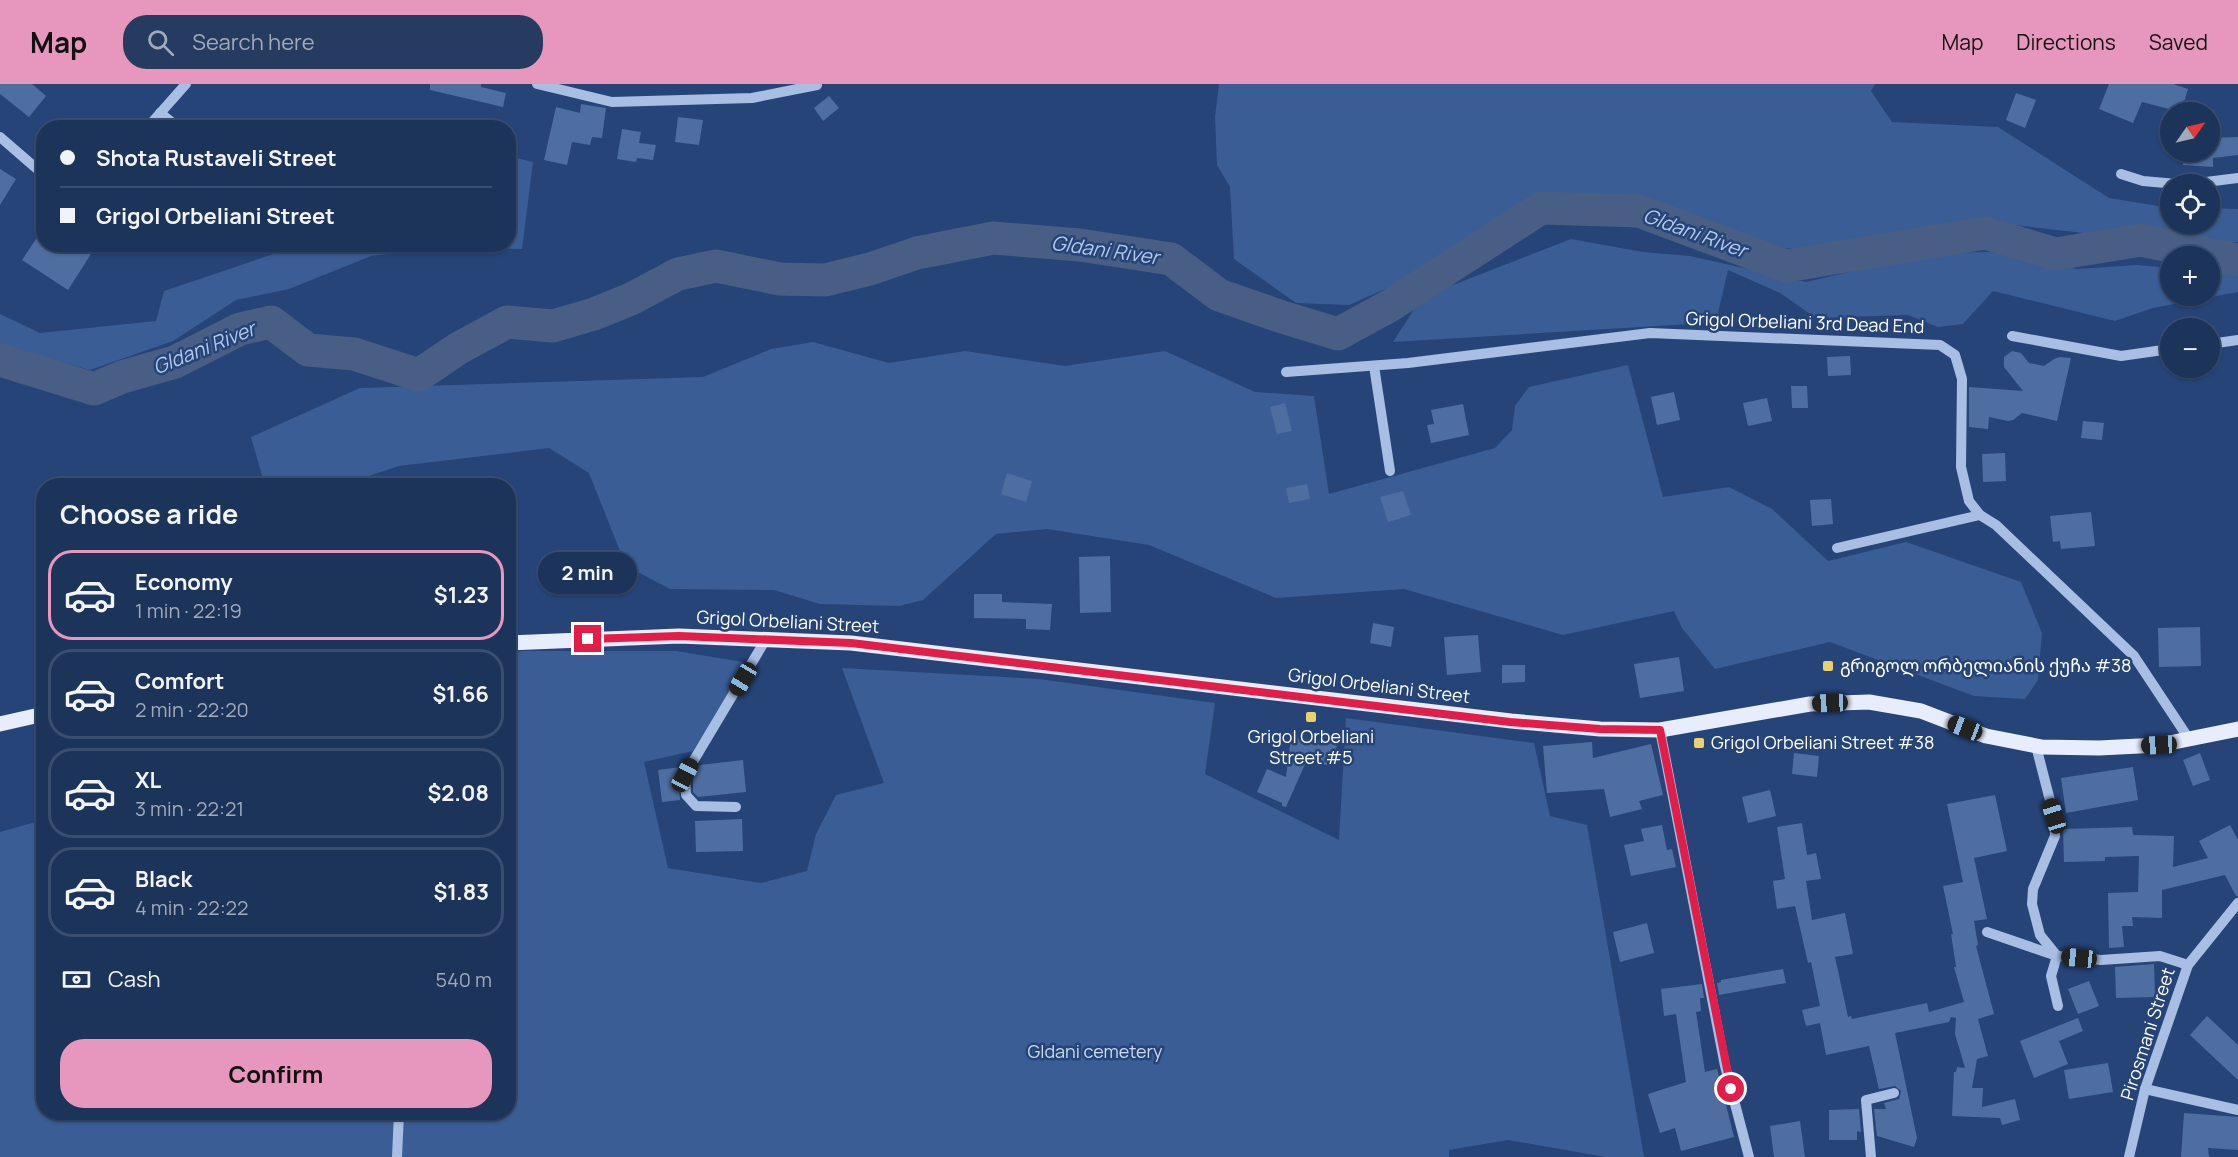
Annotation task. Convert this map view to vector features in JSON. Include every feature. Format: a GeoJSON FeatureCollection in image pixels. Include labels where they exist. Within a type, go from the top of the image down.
{"type":"FeatureCollection","features":[{"type":"Feature","properties":{"kind":"main road","name":"Grigol Orbeliani Street"},"geometry":{"type":"LineString","coordinates":[[516,643],[679,636],[851,643],[1510,722],[1600,729],[1660,730],[1810,704],[1869,702],[1921,711],[1986,736],[2036,746],[2099,748],[2159,745],[2238,729]]}},
{"type":"Feature","properties":{"kind":"main road"},"geometry":{"type":"LineString","coordinates":[[0,724],[36,716]]}},
{"type":"Feature","properties":{"kind":"street"},"geometry":{"type":"LineString","coordinates":[[154,120],[186,84]]}},
{"type":"Feature","properties":{"kind":"street"},"geometry":{"type":"LineString","coordinates":[[537,84],[612,102],[752,98],[817,85]]}},
{"type":"Feature","properties":{"kind":"street"},"geometry":{"type":"LineString","coordinates":[[160,113],[169,120]]}},
{"type":"Feature","properties":{"kind":"street"},"geometry":{"type":"LineString","coordinates":[[0,136],[36,168]]}},
{"type":"Feature","properties":{"kind":"street"},"geometry":{"type":"LineString","coordinates":[[2121,174],[2143,181],[2160,182]]}},
{"type":"Feature","properties":{"kind":"street"},"geometry":{"type":"LineString","coordinates":[[2220,180],[2238,178]]}},
{"type":"Feature","properties":{"kind":"street","name":"Grigol Orbeliani 3rd Dead End"},"geometry":{"type":"LineString","coordinates":[[1286,372],[1374,366],[1650,333],[1940,345],[1955,355],[1962,379],[1961,467],[1969,501],[1980,515],[1996,525],[2134,656],[2189,739]]}},
{"type":"Feature","properties":{"kind":"street"},"geometry":{"type":"LineString","coordinates":[[2012,336],[2121,356],[2160,350]]}},
{"type":"Feature","properties":{"kind":"street"},"geometry":{"type":"LineString","coordinates":[[2220,343],[2238,340]]}},
{"type":"Feature","properties":{"kind":"street"},"geometry":{"type":"LineString","coordinates":[[1374,366],[1390,471]]}},
{"type":"Feature","properties":{"kind":"street"},"geometry":{"type":"LineString","coordinates":[[1837,548],[1980,515]]}},
{"type":"Feature","properties":{"kind":"street"},"geometry":{"type":"LineString","coordinates":[[736,807],[696,806],[686,795],[685,775],[766,639]]}},
{"type":"Feature","properties":{"kind":"street"},"geometry":{"type":"LineString","coordinates":[[1660,730],[1725,1066],[1749,1157]]}},
{"type":"Feature","properties":{"kind":"street"},"geometry":{"type":"LineString","coordinates":[[2036,746],[2054,816],[2055,836],[2033,889],[2032,904],[2040,935],[2057,956]]}},
{"type":"Feature","properties":{"kind":"street","name":"Pirosmani Street"},"geometry":{"type":"LineString","coordinates":[[2129,1157],[2145,1089],[2188,965],[2238,903]]}},
{"type":"Feature","properties":{"kind":"street"},"geometry":{"type":"LineString","coordinates":[[1987,932],[2057,956],[2101,960],[2160,956],[2188,965]]}},
{"type":"Feature","properties":{"kind":"street"},"geometry":{"type":"LineString","coordinates":[[2057,956],[2051,976],[2058,1006]]}},
{"type":"Feature","properties":{"kind":"street"},"geometry":{"type":"LineString","coordinates":[[2145,1089],[2238,1110]]}},
{"type":"Feature","properties":{"kind":"street"},"geometry":{"type":"LineString","coordinates":[[1871,1157],[1866,1100],[1894,1093]]}},
{"type":"Feature","properties":{"kind":"street"},"geometry":{"type":"LineString","coordinates":[[397,1157],[399,1120]]}},
{"type":"Feature","properties":{"kind":"green space"},"geometry":{"type":"Polygon","coordinates":[[[1219,84],[1875,84],[1871,91],[1892,122],[1998,127],[2109,198],[2160,206],[2160,233],[2147,231],[2102,235],[1995,223],[1843,250],[1778,248],[1634,196],[1564,194],[1502,222],[1426,271],[1349,305],[1296,303],[1234,259],[1230,187],[1217,165],[1215,117],[1219,84]]]}},
{"type":"Feature","properties":{"kind":"green space"},"geometry":{"type":"Polygon","coordinates":[[[516,158],[533,162],[522,249],[516,249],[516,158]]]}},
{"type":"Feature","properties":{"kind":"green space"},"geometry":{"type":"Polygon","coordinates":[[[2220,208],[2238,209],[2238,242],[2216,243],[2164,234],[2220,234],[2220,208]]]}},
{"type":"Feature","properties":{"kind":"green space"},"geometry":{"type":"Polygon","coordinates":[[[1571,239],[1643,252],[1690,256],[1806,282],[1932,253],[1991,252],[2077,269],[2137,265],[2160,267],[2160,306],[2164,306],[2115,321],[1993,291],[1963,324],[1938,327],[1908,315],[1816,318],[1780,293],[1728,270],[1718,313],[1707,323],[1393,342],[1422,297],[1571,239]]]}},
{"type":"Feature","properties":{"kind":"green space"},"geometry":{"type":"Polygon","coordinates":[[[279,252],[403,252],[371,256],[289,289],[236,300],[173,341],[90,370],[0,345],[0,314],[40,333],[156,321],[164,291],[279,252]]]}},
{"type":"Feature","properties":{"kind":"green space"},"geometry":{"type":"Polygon","coordinates":[[[2220,271],[2238,272],[2238,292],[2220,295],[2220,271]]]}},
{"type":"Feature","properties":{"kind":"green space"},"geometry":{"type":"Polygon","coordinates":[[[813,342],[889,363],[965,351],[1065,366],[1165,351],[1255,392],[1314,396],[1329,494],[1495,448],[1512,430],[1515,406],[1529,387],[1628,365],[1663,497],[1729,487],[1772,509],[1828,561],[1906,542],[2021,582],[2042,633],[2038,680],[2025,699],[1974,696],[1830,642],[1715,669],[1682,628],[1674,611],[1563,635],[1404,589],[1276,598],[1149,545],[1047,529],[996,534],[923,600],[899,606],[820,604],[774,590],[670,589],[626,566],[589,473],[549,448],[399,466],[362,478],[263,478],[251,437],[360,388],[703,377],[771,349],[813,342]]]}},
{"type":"Feature","properties":{"kind":"green space","name":"Gldani cemetery"},"geometry":{"type":"Polygon","coordinates":[[[676,651],[749,663],[693,751],[644,762],[668,868],[761,883],[807,871],[816,834],[836,795],[884,783],[842,668],[1039,679],[1215,703],[1205,774],[1339,840],[1346,718],[1534,743],[1550,816],[1587,825],[1644,1157],[1605,1157],[1508,1140],[1449,1150],[1449,1157],[0,1157],[0,832],[36,822],[36,1120],[516,1120],[516,652],[676,651]]]}},
{"type":"Feature","properties":{"kind":"building"},"geometry":{"type":"Polygon","coordinates":[[[0,84],[32,84],[46,96],[29,117],[0,94],[0,84]]]}},
{"type":"Feature","properties":{"kind":"building"},"geometry":{"type":"Polygon","coordinates":[[[430,84],[481,84],[481,87],[506,93],[503,107],[430,90],[430,84]]]}},
{"type":"Feature","properties":{"kind":"building"},"geometry":{"type":"Polygon","coordinates":[[[2109,84],[2173,84],[2188,89],[2184,102],[2160,102],[2160,107],[2142,102],[2133,123],[2099,109],[2109,84]]]}},
{"type":"Feature","properties":{"kind":"building"},"geometry":{"type":"Polygon","coordinates":[[[2016,93],[2036,100],[2025,128],[2006,120],[2016,93]]]}},
{"type":"Feature","properties":{"kind":"building"},"geometry":{"type":"Polygon","coordinates":[[[829,96],[839,108],[823,121],[814,108],[829,96]]]}},
{"type":"Feature","properties":{"kind":"building"},"geometry":{"type":"Polygon","coordinates":[[[581,104],[606,108],[602,138],[592,137],[590,145],[572,142],[567,165],[544,160],[556,107],[580,113],[581,104]]]}},
{"type":"Feature","properties":{"kind":"building"},"geometry":{"type":"Polygon","coordinates":[[[678,117],[703,120],[699,145],[675,142],[678,117]]]}},
{"type":"Feature","properties":{"kind":"building"},"geometry":{"type":"Polygon","coordinates":[[[622,129],[641,132],[639,143],[656,145],[653,160],[637,158],[636,162],[617,159],[622,129]]]}},
{"type":"Feature","properties":{"kind":"building"},"geometry":{"type":"Polygon","coordinates":[[[2238,137],[2238,155],[2220,157],[2220,138],[2238,137]]]}},
{"type":"Feature","properties":{"kind":"building"},"geometry":{"type":"Polygon","coordinates":[[[2183,162],[2213,162],[2213,167],[2183,165],[2183,162]]]}},
{"type":"Feature","properties":{"kind":"building"},"geometry":{"type":"Polygon","coordinates":[[[0,169],[16,179],[0,205],[0,169]]]}},
{"type":"Feature","properties":{"kind":"building"},"geometry":{"type":"Polygon","coordinates":[[[36,239],[36,252],[88,252],[91,254],[68,290],[22,260],[36,239]]]}},
{"type":"Feature","properties":{"kind":"building"},"geometry":{"type":"Polygon","coordinates":[[[2012,351],[2021,353],[2029,363],[2044,366],[2060,357],[2071,358],[2057,421],[2022,413],[2008,421],[1989,417],[1988,429],[1969,427],[1969,387],[2023,391],[2004,367],[2004,357],[2012,351]]]}},
{"type":"Feature","properties":{"kind":"building"},"geometry":{"type":"Polygon","coordinates":[[[1850,356],[1851,375],[1828,376],[1827,357],[1850,356]]]}},
{"type":"Feature","properties":{"kind":"building"},"geometry":{"type":"Polygon","coordinates":[[[1791,386],[1807,386],[1808,408],[1792,408],[1791,386]]]}},
{"type":"Feature","properties":{"kind":"building"},"geometry":{"type":"Polygon","coordinates":[[[1674,392],[1680,420],[1657,425],[1651,397],[1674,392]]]}},
{"type":"Feature","properties":{"kind":"building"},"geometry":{"type":"Polygon","coordinates":[[[1767,398],[1772,421],[1748,426],[1743,403],[1767,398]]]}},
{"type":"Feature","properties":{"kind":"building"},"geometry":{"type":"Polygon","coordinates":[[[1285,403],[1292,431],[1277,434],[1270,407],[1285,403]]]}},
{"type":"Feature","properties":{"kind":"building"},"geometry":{"type":"Polygon","coordinates":[[[1463,404],[1469,435],[1431,443],[1427,425],[1434,424],[1431,410],[1463,404]]]}},
{"type":"Feature","properties":{"kind":"building"},"geometry":{"type":"Polygon","coordinates":[[[2083,421],[2104,423],[2102,440],[2081,438],[2083,421]]]}},
{"type":"Feature","properties":{"kind":"building"},"geometry":{"type":"Polygon","coordinates":[[[2005,453],[2006,481],[1983,482],[1982,454],[2005,453]]]}},
{"type":"Feature","properties":{"kind":"building"},"geometry":{"type":"Polygon","coordinates":[[[1007,473],[1032,481],[1026,502],[1001,494],[1007,473]]]}},
{"type":"Feature","properties":{"kind":"building"},"geometry":{"type":"Polygon","coordinates":[[[1307,484],[1310,499],[1289,503],[1286,488],[1307,484]]]}},
{"type":"Feature","properties":{"kind":"building"},"geometry":{"type":"Polygon","coordinates":[[[1403,491],[1411,515],[1388,522],[1380,497],[1403,491]]]}},
{"type":"Feature","properties":{"kind":"building"},"geometry":{"type":"Polygon","coordinates":[[[1831,499],[1833,524],[1812,526],[1810,500],[1831,499]]]}},
{"type":"Feature","properties":{"kind":"building"},"geometry":{"type":"Polygon","coordinates":[[[2091,512],[2095,546],[2061,549],[2060,541],[2053,542],[2050,516],[2091,512]]]}},
{"type":"Feature","properties":{"kind":"building"},"geometry":{"type":"Polygon","coordinates":[[[1110,556],[1111,612],[1080,613],[1079,557],[1110,556]]]}},
{"type":"Feature","properties":{"kind":"building"},"geometry":{"type":"Polygon","coordinates":[[[974,594],[1002,594],[1002,602],[1052,604],[1050,630],[1026,629],[1026,619],[974,618],[974,594]]]}},
{"type":"Feature","properties":{"kind":"building"},"geometry":{"type":"Polygon","coordinates":[[[1373,623],[1394,627],[1391,647],[1370,643],[1373,623]]]}},
{"type":"Feature","properties":{"kind":"building"},"geometry":{"type":"Polygon","coordinates":[[[2200,627],[2201,666],[2159,667],[2158,628],[2200,627]]]}},
{"type":"Feature","properties":{"kind":"building"},"geometry":{"type":"Polygon","coordinates":[[[1478,635],[1481,672],[1447,675],[1444,637],[1478,635]]]}},
{"type":"Feature","properties":{"kind":"building"},"geometry":{"type":"Polygon","coordinates":[[[1679,657],[1684,691],[1640,698],[1634,664],[1679,657]]]}},
{"type":"Feature","properties":{"kind":"building"},"geometry":{"type":"Polygon","coordinates":[[[1502,665],[1525,665],[1525,682],[1502,683],[1502,665]]]}},
{"type":"Feature","properties":{"kind":"building"},"geometry":{"type":"Polygon","coordinates":[[[1291,737],[1337,743],[1334,766],[1306,762],[1286,807],[1257,792],[1267,769],[1286,777],[1291,737]]]}},
{"type":"Feature","properties":{"kind":"building"},"geometry":{"type":"Polygon","coordinates":[[[1592,742],[1593,758],[1651,744],[1663,795],[1639,801],[1642,809],[1610,817],[1604,789],[1547,793],[1543,746],[1592,742]]]}},
{"type":"Feature","properties":{"kind":"building"},"geometry":{"type":"Polygon","coordinates":[[[1794,753],[1819,756],[1817,777],[1792,774],[1794,753]]]}},
{"type":"Feature","properties":{"kind":"building"},"geometry":{"type":"Polygon","coordinates":[[[2200,753],[2210,780],[2193,786],[2183,760],[2200,753]]]}},
{"type":"Feature","properties":{"kind":"building"},"geometry":{"type":"Polygon","coordinates":[[[743,760],[746,792],[698,797],[693,792],[693,777],[700,765],[743,760]]]}},
{"type":"Feature","properties":{"kind":"building"},"geometry":{"type":"Polygon","coordinates":[[[681,767],[678,775],[680,800],[662,802],[658,770],[681,767]]]}},
{"type":"Feature","properties":{"kind":"building"},"geometry":{"type":"Polygon","coordinates":[[[2133,767],[2138,800],[2066,813],[2061,778],[2133,767]]]}},
{"type":"Feature","properties":{"kind":"building"},"geometry":{"type":"Polygon","coordinates":[[[1770,790],[1776,816],[1748,823],[1742,797],[1770,790]]]}},
{"type":"Feature","properties":{"kind":"building"},"geometry":{"type":"Polygon","coordinates":[[[1995,795],[2007,851],[1974,858],[1987,919],[1974,921],[1978,945],[1976,946],[1994,1014],[1978,1019],[1988,1056],[1977,1059],[1972,1088],[1983,1088],[1982,1107],[2015,1099],[2020,1120],[2002,1125],[2000,1118],[1952,1116],[1954,1072],[1957,1067],[1965,1068],[1955,1034],[1956,1018],[1951,1017],[1949,1022],[1895,1033],[1917,1138],[1914,1147],[1877,1136],[1874,1109],[1886,1109],[1884,1103],[1899,1099],[1901,1091],[1895,1086],[1879,1089],[1869,1046],[1826,1055],[1820,1023],[1806,1026],[1802,1010],[1820,1006],[1811,962],[1808,963],[1795,906],[1777,909],[1773,881],[1785,879],[1777,827],[1802,823],[1807,855],[1816,853],[1821,879],[1806,881],[1812,920],[1845,913],[1853,954],[1835,957],[1848,1017],[1851,1016],[1852,1019],[1927,1003],[1929,1012],[1964,1002],[1954,967],[1956,967],[1951,934],[1953,934],[1943,886],[1963,882],[1947,804],[1995,795]]]}},
{"type":"Feature","properties":{"kind":"building"},"geometry":{"type":"Polygon","coordinates":[[[742,819],[743,851],[696,852],[695,821],[742,819]]]}},
{"type":"Feature","properties":{"kind":"building"},"geometry":{"type":"Polygon","coordinates":[[[1662,825],[1667,850],[1672,849],[1676,867],[1631,876],[1624,845],[1644,841],[1641,829],[1662,825]]]}},
{"type":"Feature","properties":{"kind":"building"},"geometry":{"type":"Polygon","coordinates":[[[2230,825],[2238,840],[2238,896],[2225,875],[2162,890],[2162,918],[2132,917],[2133,926],[2122,926],[2124,947],[2109,948],[2108,893],[2138,892],[2139,856],[2105,857],[2105,861],[2064,862],[2063,829],[2132,827],[2133,835],[2174,836],[2173,867],[2208,858],[2199,841],[2230,825]]]}},
{"type":"Feature","properties":{"kind":"building"},"geometry":{"type":"Polygon","coordinates":[[[1647,923],[1654,953],[1620,962],[1613,932],[1647,923]]]}},
{"type":"Feature","properties":{"kind":"building"},"geometry":{"type":"Polygon","coordinates":[[[2154,964],[2155,997],[2116,998],[2115,967],[2154,964]]]}},
{"type":"Feature","properties":{"kind":"building"},"geometry":{"type":"Polygon","coordinates":[[[1783,969],[1786,983],[1719,995],[1717,983],[1721,980],[1783,969]]]}},
{"type":"Feature","properties":{"kind":"building"},"geometry":{"type":"Polygon","coordinates":[[[2089,981],[2099,1006],[2078,1014],[2068,989],[2089,981]]]}},
{"type":"Feature","properties":{"kind":"building"},"geometry":{"type":"Polygon","coordinates":[[[1702,984],[1704,998],[1700,998],[1701,1011],[1696,1012],[1705,1072],[1717,1069],[1734,1137],[1681,1151],[1675,1128],[1660,1133],[1648,1094],[1686,1082],[1676,1014],[1664,1016],[1661,989],[1702,984]]]}},
{"type":"Feature","properties":{"kind":"building"},"geometry":{"type":"Polygon","coordinates":[[[2207,1016],[2238,1045],[2238,1080],[2190,1035],[2207,1016]]]}},
{"type":"Feature","properties":{"kind":"building"},"geometry":{"type":"Polygon","coordinates":[[[2078,1018],[2083,1031],[2059,1041],[2068,1064],[2034,1078],[2020,1041],[2078,1018]]]}},
{"type":"Feature","properties":{"kind":"building"},"geometry":{"type":"Polygon","coordinates":[[[2108,1063],[2113,1092],[2069,1099],[2064,1070],[2108,1063]]]}},
{"type":"Feature","properties":{"kind":"building"},"geometry":{"type":"Polygon","coordinates":[[[1859,1109],[1861,1132],[1857,1131],[1857,1140],[1829,1140],[1829,1110],[1859,1109]]]}},
{"type":"Feature","properties":{"kind":"building"},"geometry":{"type":"Polygon","coordinates":[[[2184,1113],[2238,1117],[2238,1150],[2208,1148],[2209,1157],[2181,1157],[2184,1113]]]}},
{"type":"Feature","properties":{"kind":"building"},"geometry":{"type":"Polygon","coordinates":[[[1800,1121],[1805,1157],[1774,1157],[1770,1126],[1800,1121]]]}},
{"type":"Feature","properties":{"kind":"waterway","name":"Gldani River"},"geometry":{"type":"LineString","coordinates":[[0,360],[94,389],[122,377],[175,362],[240,329],[271,322],[308,350],[354,354],[419,375],[459,348],[507,322],[553,326],[594,314],[631,299],[678,274],[716,266],[780,279],[825,280],[870,269],[917,253],[993,238],[1080,245],[1171,259],[1219,295],[1338,334],[1391,305],[1541,208],[1639,211],[1786,266],[1985,233],[2056,254],[2141,240],[2238,260]]}},
{"type":"Feature","properties":{"kind":"place","name":"გრიგოლ ორბელიანის ქუჩა #38"},"geometry":{"type":"Point","coordinates":[1828,666]}},
{"type":"Feature","properties":{"kind":"place","name":"Grigol Orbeliani Street #5"},"geometry":{"type":"Point","coordinates":[1311,717]}},
{"type":"Feature","properties":{"kind":"place","name":"Grigol Orbeliani Street #38"},"geometry":{"type":"Point","coordinates":[1699,743]}},
{"type":"Feature","properties":{"kind":"route"},"geometry":{"type":"LineString","coordinates":[[588,639],[679,636],[851,643],[1510,722],[1600,729],[1660,730],[1731,1089]]}}]}
